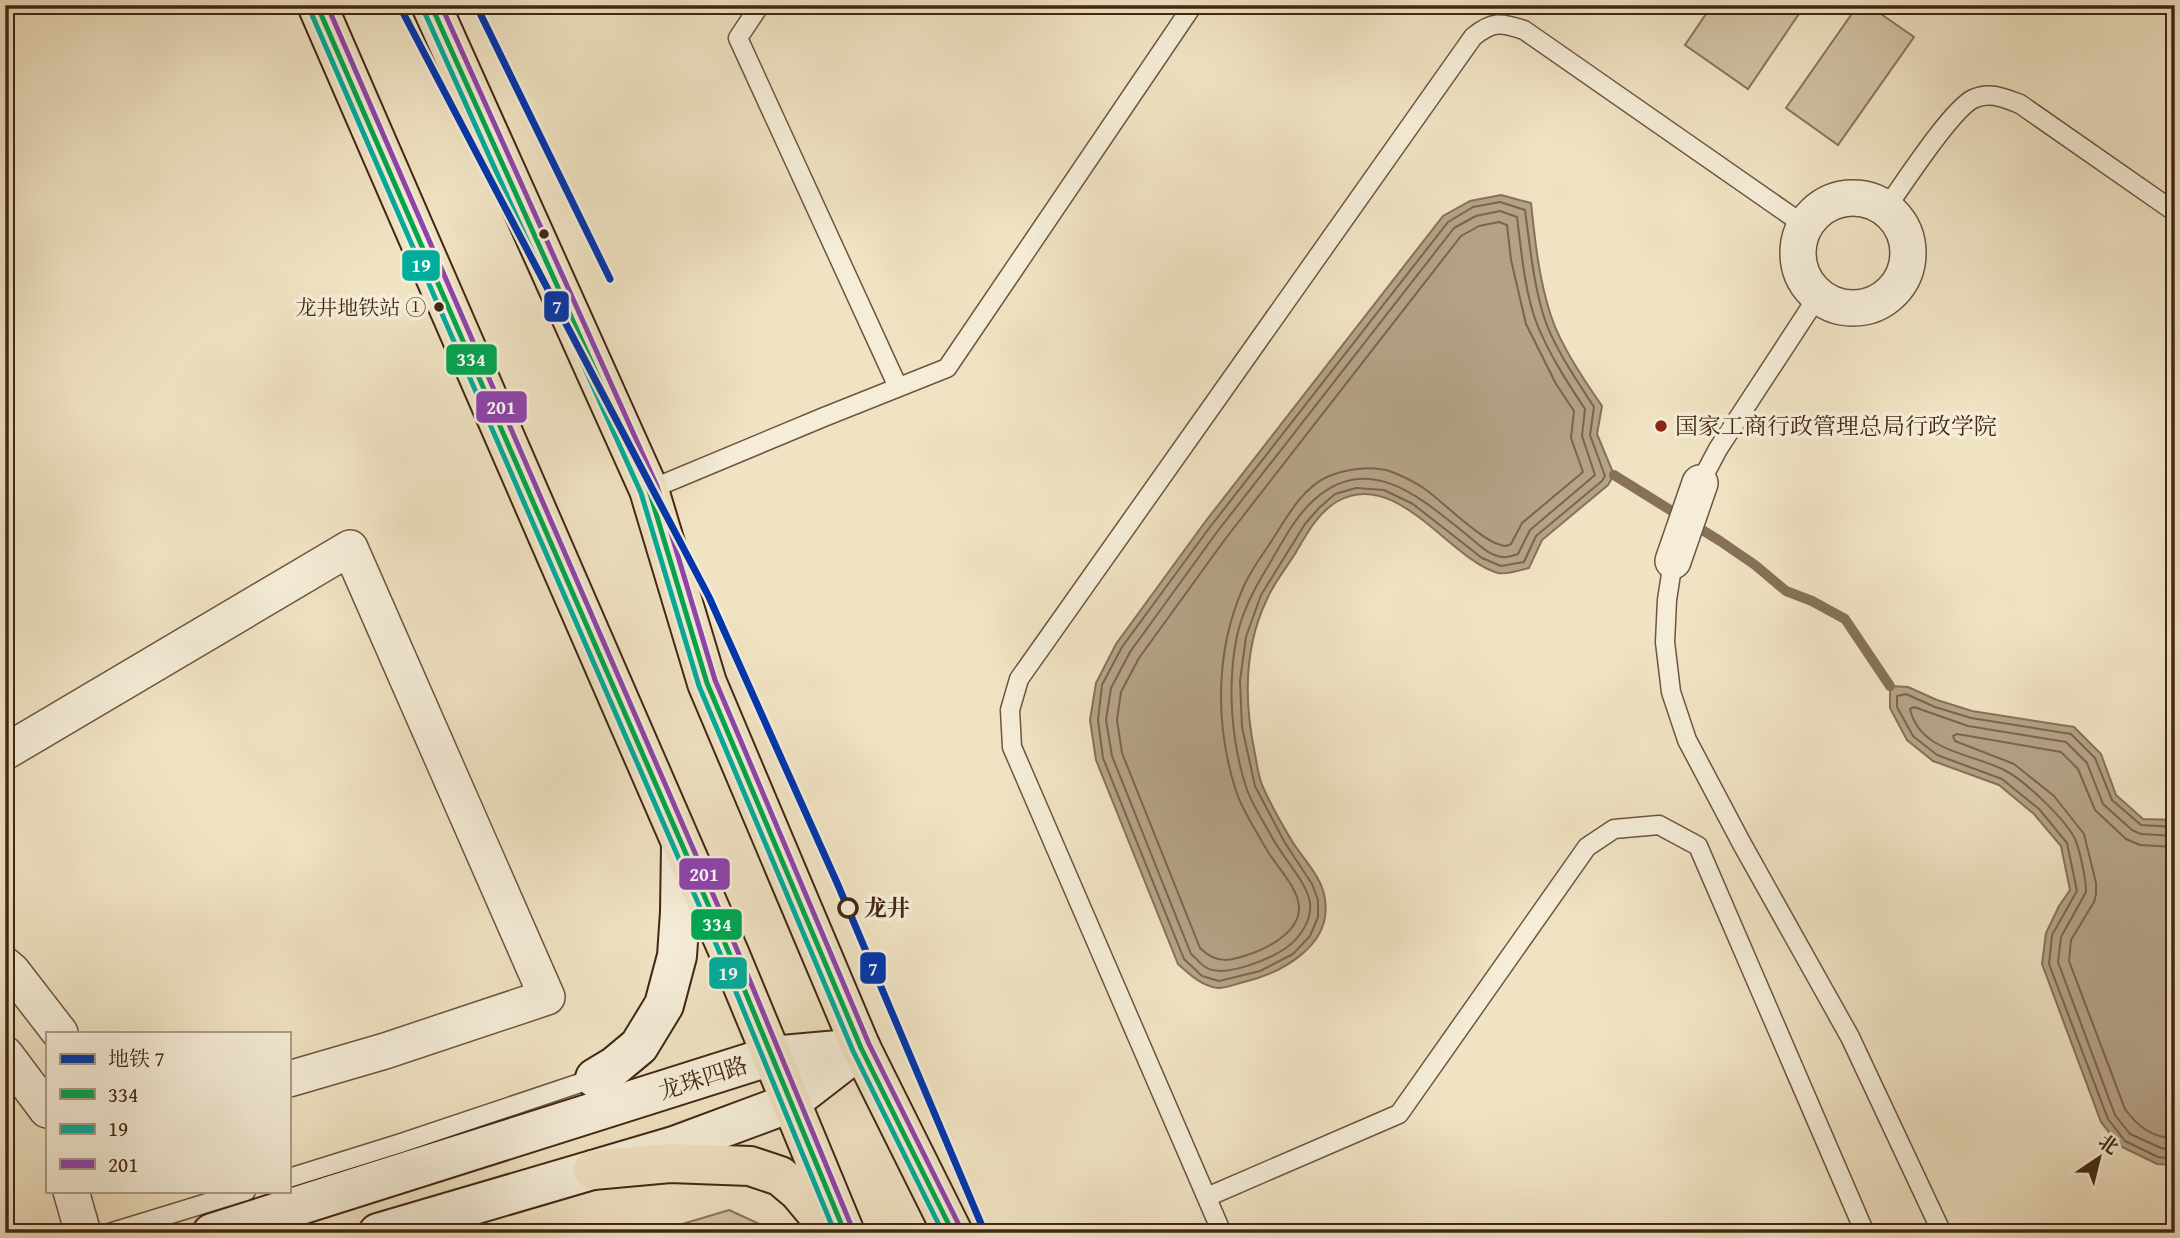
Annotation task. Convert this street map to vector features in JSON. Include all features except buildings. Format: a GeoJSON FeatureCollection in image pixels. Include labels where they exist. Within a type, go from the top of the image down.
{"type":"FeatureCollection","features":[{"type":"Feature","properties":{"kind":"main road"},"geometry":{"type":"LineString","coordinates":[[317,5],[730,955],[845,1233]]}},
{"type":"Feature","properties":{"kind":"main road"},"geometry":{"type":"LineString","coordinates":[[431,5],[649,490],[707,683],[861,1048],[953,1233]]}},
{"type":"Feature","properties":{"kind":"main road"},"geometry":{"type":"LineString","coordinates":[[594,1078],[615,1066],[639,1046],[664,1005],[677,956],[681,845]]}},
{"type":"Feature","properties":{"kind":"main road"},"geometry":{"type":"LineString","coordinates":[[379,1233],[674,1146],[790,1102],[861,1048]]}},
{"type":"Feature","properties":{"kind":"main road","name":"龙珠四路"},"geometry":{"type":"LineString","coordinates":[[212,1233],[771,1056],[861,1048]]}},
{"type":"Feature","properties":{"kind":"main road"},"geometry":{"type":"LineString","coordinates":[[593,1170],[670,1163],[750,1166],[780,1176],[799,1192],[829,1233]]}},
{"type":"Feature","properties":{"kind":"street"},"geometry":{"type":"LineString","coordinates":[[1843,198],[1864,198],[1886,208],[1894,215],[1905,234],[1908,252],[1904,275],[1897,287],[1882,300],[1864,307],[1850,308],[1833,304],[1818,296],[1807,285],[1798,264],[1797,247],[1804,225],[1813,213],[1829,202],[1843,198]]}},
{"type":"Feature","properties":{"kind":"street"},"geometry":{"type":"LineString","coordinates":[[1674,561],[1700,483]]}},
{"type":"Feature","properties":{"kind":"street"},"geometry":{"type":"LineString","coordinates":[[5,752],[350,548],[547,997],[290,1079]]}},
{"type":"Feature","properties":{"kind":"street"},"geometry":{"type":"LineString","coordinates":[[5,965],[59,1032]]}},
{"type":"Feature","properties":{"kind":"street"},"geometry":{"type":"LineString","coordinates":[[5,1054],[46,1108]]}},
{"type":"Feature","properties":{"kind":"street"},"geometry":{"type":"LineString","coordinates":[[71,1192],[83,1233]]}},
{"type":"Feature","properties":{"kind":"lane"},"geometry":{"type":"LineString","coordinates":[[760,5],[738,37],[898,387]]}},
{"type":"Feature","properties":{"kind":"lane"},"geometry":{"type":"LineString","coordinates":[[649,490],[947,368],[1193,5]]}},
{"type":"Feature","properties":{"kind":"lane"},"geometry":{"type":"LineString","coordinates":[[1222,1233],[1012,747],[1010,710],[1019,679],[1465,48],[1484,28],[1496,24],[1524,30],[1804,225]]}},
{"type":"Feature","properties":{"kind":"lane"},"geometry":{"type":"LineString","coordinates":[[1886,208],[1953,117],[1973,99],[1997,94],[2020,104],[2175,212]]}},
{"type":"Feature","properties":{"kind":"lane"},"geometry":{"type":"LineString","coordinates":[[1700,483],[1718,449],[1818,296]]}},
{"type":"Feature","properties":{"kind":"lane"},"geometry":{"type":"LineString","coordinates":[[1674,561],[1667,600],[1665,642],[1671,692],[1687,740],[1850,1037],[1942,1233]]}},
{"type":"Feature","properties":{"kind":"lane"},"geometry":{"type":"LineString","coordinates":[[1207,1197],[1399,1114],[1587,847],[1614,829],[1660,825],[1698,846],[1865,1233]]}},
{"type":"Feature","properties":{"kind":"lane"},"geometry":{"type":"LineString","coordinates":[[290,1178],[594,1078]]}},
{"type":"Feature","properties":{"kind":"lane"},"geometry":{"type":"LineString","coordinates":[[321,1199],[401,1143]]}},
{"type":"Feature","properties":{"kind":"lane"},"geometry":{"type":"LineString","coordinates":[[109,1233],[243,1192]]}},
{"type":"Feature","properties":{"kind":"shaded area"},"geometry":{"type":"Polygon","coordinates":[[[1712,5],[1805,5],[1748,89],[1685,45],[1712,5]]]}},
{"type":"Feature","properties":{"kind":"shaded area"},"geometry":{"type":"Polygon","coordinates":[[[1858,5],[1868,5],[1914,37],[1838,145],[1786,108],[1858,5]]]}},
{"type":"Feature","properties":{"kind":"shaded area"},"geometry":{"type":"Polygon","coordinates":[[[729,1210],[779,1233],[652,1233],[729,1210]]]}},
{"type":"Feature","properties":{"kind":"water"},"geometry":{"type":"Polygon","coordinates":[[[1501,195],[1531,203],[1540,274],[1551,316],[1567,351],[1602,406],[1597,434],[1614,475],[1608,485],[1542,540],[1529,568],[1509,573],[1498,573],[1479,565],[1422,519],[1381,496],[1360,494],[1338,501],[1319,518],[1273,587],[1259,617],[1250,655],[1248,695],[1251,734],[1261,781],[1296,848],[1321,884],[1325,916],[1312,944],[1288,964],[1258,978],[1228,987],[1207,985],[1178,964],[1096,760],[1090,720],[1096,683],[1116,644],[1205,522],[1443,216],[1470,201],[1501,195]]]}},
{"type":"Feature","properties":{"kind":"water"},"geometry":{"type":"Polygon","coordinates":[[[1890,686],[1908,687],[1972,711],[2074,727],[2101,754],[2116,795],[2143,819],[2175,820],[2175,1165],[2157,1164],[2120,1146],[2101,1122],[2042,964],[2046,933],[2070,890],[2061,846],[2034,814],[1999,785],[1933,761],[1907,740],[1890,708],[1890,686]]]}},
{"type":"Feature","properties":{"kind":"waterway"},"geometry":{"type":"LineString","coordinates":[[1614,475],[1720,541],[1786,591],[1812,601],[1845,619],[1890,686]]}},
{"type":"Feature","properties":{"kind":"metro line","name":"7"},"geometry":{"type":"LineString","coordinates":[[399,5],[709,597],[838,885],[985,1233]]}},
{"type":"Feature","properties":{"kind":"metro line","name":"7"},"geometry":{"type":"LineString","coordinates":[[476,5],[610,279]]}},
{"type":"Feature","properties":{"kind":"transit line","name":"334"},"geometry":{"type":"LineString","coordinates":[[317,5],[730,955],[845,1233]]}},
{"type":"Feature","properties":{"kind":"transit line","name":"201"},"geometry":{"type":"LineString","coordinates":[[327,5],[738,952],[853,1230]]}},
{"type":"Feature","properties":{"kind":"transit line","name":"334"},"geometry":{"type":"LineString","coordinates":[[431,5],[649,490],[707,683],[861,1048],[953,1233]]}},
{"type":"Feature","properties":{"kind":"transit line","name":"201"},"geometry":{"type":"LineString","coordinates":[[441,5],[657,486],[715,680],[869,1044],[961,1229]]}},
{"type":"Feature","properties":{"kind":"transit line","name":"19"},"geometry":{"type":"LineString","coordinates":[[309,8],[722,958],[835,1233]]}},
{"type":"Feature","properties":{"kind":"transit line","name":"19"},"geometry":{"type":"LineString","coordinates":[[423,9],[641,493],[699,686],[853,1051],[943,1233]]}},
{"type":"Feature","properties":{"kind":"place","name":"龙井地铁站 ①"},"geometry":{"type":"Point","coordinates":[439,307]}},
{"type":"Feature","properties":{"kind":"place","name":"国家工商行政管理总局行政学院"},"geometry":{"type":"Point","coordinates":[1661,426]}},
{"type":"Feature","properties":{"kind":"place","name":"龙井"},"geometry":{"type":"Point","coordinates":[848,908]}}]}
